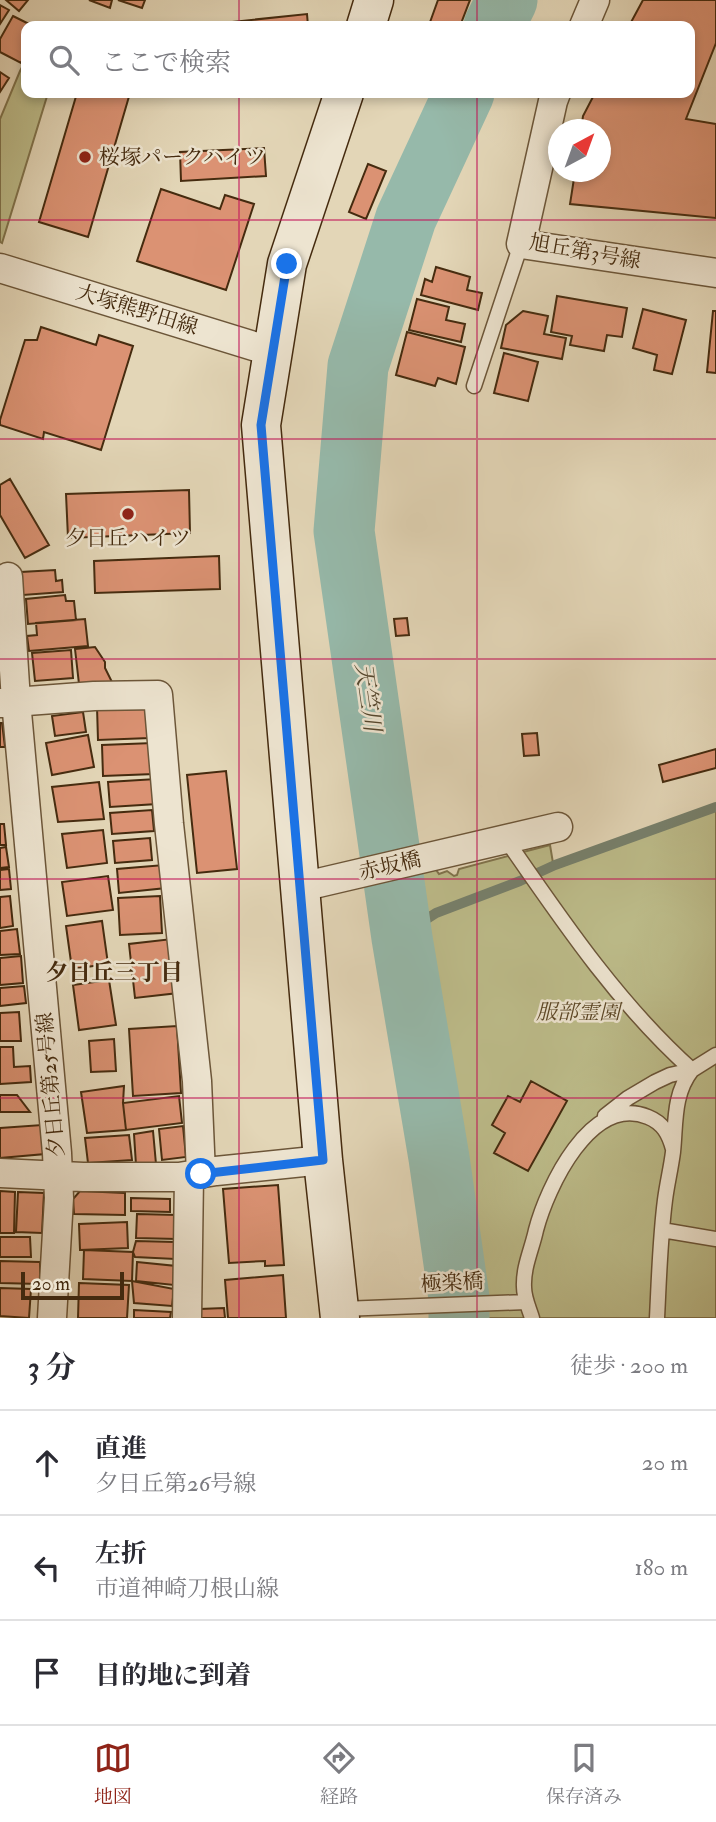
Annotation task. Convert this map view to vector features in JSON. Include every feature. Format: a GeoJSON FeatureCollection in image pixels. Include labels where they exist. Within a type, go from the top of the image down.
{"type":"FeatureCollection","features":[{"type":"Feature","properties":{"kind":"street"},"geometry":{"type":"LineString","coordinates":[[368,21],[374,0]]}},
{"type":"Feature","properties":{"kind":"street"},"geometry":{"type":"LineString","coordinates":[[586,21],[595,0]]}},
{"type":"Feature","properties":{"kind":"street"},"geometry":{"type":"LineString","coordinates":[[340,1314],[323,1160],[261,425],[287,264],[342,98]]}},
{"type":"Feature","properties":{"kind":"street","name":"旭丘第3号線"},"geometry":{"type":"LineString","coordinates":[[554,98],[521,244],[716,273]]}},
{"type":"Feature","properties":{"kind":"street","name":"大塚熊野田線"},"geometry":{"type":"LineString","coordinates":[[0,268],[274,352]]}},
{"type":"Feature","properties":{"kind":"street","name":"夕日丘第25号線"},"geometry":{"type":"LineString","coordinates":[[8,577],[8,702],[58,1175],[52,1318]]}},
{"type":"Feature","properties":{"kind":"street"},"geometry":{"type":"LineString","coordinates":[[8,702],[158,695],[197,1081],[187,1318]]}},
{"type":"Feature","properties":{"kind":"street","name":"赤坂橋"},"geometry":{"type":"LineString","coordinates":[[301,887],[558,827]]}},
{"type":"Feature","properties":{"kind":"street"},"geometry":{"type":"LineString","coordinates":[[0,1173],[153,1177],[195,1175],[323,1160]]}},
{"type":"Feature","properties":{"kind":"lane"},"geometry":{"type":"LineString","coordinates":[[474,386],[521,244]]}},
{"type":"Feature","properties":{"kind":"lane"},"geometry":{"type":"LineString","coordinates":[[505,838],[595,963],[666,1046],[692,1070]]}},
{"type":"Feature","properties":{"kind":"lane"},"geometry":{"type":"LineString","coordinates":[[657,1318],[662,1230],[677,1103],[684,1079],[692,1070],[716,1055]]}},
{"type":"Feature","properties":{"kind":"lane"},"geometry":{"type":"LineString","coordinates":[[532,1318],[524,1288],[525,1272],[541,1211],[559,1174],[597,1124],[628,1098],[670,1075],[692,1070]]}},
{"type":"Feature","properties":{"kind":"lane"},"geometry":{"type":"LineString","coordinates":[[597,1124],[616,1116],[642,1115],[664,1127],[673,1149]]}},
{"type":"Feature","properties":{"kind":"lane"},"geometry":{"type":"LineString","coordinates":[[662,1230],[716,1239]]}},
{"type":"Feature","properties":{"kind":"lane","name":"極楽橋"},"geometry":{"type":"LineString","coordinates":[[340,1314],[406,1307],[526,1301]]}},
{"type":"Feature","properties":{"kind":"green space"},"geometry":{"type":"Polygon","coordinates":[[[20,71],[21,98],[46,98],[2,243],[0,119],[20,71]]]}},
{"type":"Feature","properties":{"kind":"green space","name":"服部霊園"},"geometry":{"type":"Polygon","coordinates":[[[716,810],[716,1318],[479,1318],[480,1284],[476,1253],[415,872],[434,867],[439,874],[447,871],[454,876],[459,869],[550,845],[554,869],[716,810]]]}},
{"type":"Feature","properties":{"kind":"building"},"geometry":{"type":"Polygon","coordinates":[[[6,0],[28,0],[19,11],[6,0]]]}},
{"type":"Feature","properties":{"kind":"building"},"geometry":{"type":"Polygon","coordinates":[[[89,0],[112,0],[110,8],[89,0]]]}},
{"type":"Feature","properties":{"kind":"building"},"geometry":{"type":"Polygon","coordinates":[[[118,0],[145,0],[142,8],[118,0]]]}},
{"type":"Feature","properties":{"kind":"building"},"geometry":{"type":"Polygon","coordinates":[[[438,0],[470,0],[462,21],[430,21],[438,0]]]}},
{"type":"Feature","properties":{"kind":"building"},"geometry":{"type":"Polygon","coordinates":[[[643,0],[716,0],[716,43],[695,96],[695,21],[632,21],[643,0]]]}},
{"type":"Feature","properties":{"kind":"building"},"geometry":{"type":"Polygon","coordinates":[[[0,5],[9,10],[0,24],[0,5]]]}},
{"type":"Feature","properties":{"kind":"building"},"geometry":{"type":"Polygon","coordinates":[[[307,14],[308,21],[241,21],[307,14]]]}},
{"type":"Feature","properties":{"kind":"building"},"geometry":{"type":"Polygon","coordinates":[[[13,16],[23,21],[21,63],[0,52],[0,39],[13,16]]]}},
{"type":"Feature","properties":{"kind":"building"},"geometry":{"type":"Polygon","coordinates":[[[0,72],[9,78],[0,92],[0,72]]]}},
{"type":"Feature","properties":{"kind":"building","name":"桜塚パークハイツ"},"geometry":{"type":"Polygon","coordinates":[[[76,98],[129,98],[88,237],[39,222],[76,98]]]}},
{"type":"Feature","properties":{"kind":"building"},"geometry":{"type":"Polygon","coordinates":[[[592,98],[694,98],[686,119],[716,124],[716,218],[570,204],[573,182],[611,182],[611,119],[583,119],[592,98]]]}},
{"type":"Feature","properties":{"kind":"building"},"geometry":{"type":"Polygon","coordinates":[[[264,148],[266,176],[181,181],[180,152],[264,148]]]}},
{"type":"Feature","properties":{"kind":"building"},"geometry":{"type":"Polygon","coordinates":[[[368,164],[386,171],[366,219],[349,212],[368,164]]]}},
{"type":"Feature","properties":{"kind":"building"},"geometry":{"type":"Polygon","coordinates":[[[161,189],[220,209],[225,195],[254,204],[226,290],[137,261],[161,189]]]}},
{"type":"Feature","properties":{"kind":"building"},"geometry":{"type":"Polygon","coordinates":[[[436,267],[470,277],[467,290],[482,293],[478,310],[421,295],[425,279],[432,282],[436,267]]]}},
{"type":"Feature","properties":{"kind":"building"},"geometry":{"type":"Polygon","coordinates":[[[557,296],[627,308],[622,337],[607,335],[604,351],[570,345],[572,336],[551,332],[557,296]]]}},
{"type":"Feature","properties":{"kind":"building"},"geometry":{"type":"Polygon","coordinates":[[[417,299],[449,307],[446,320],[465,324],[461,342],[409,330],[417,299]]]}},
{"type":"Feature","properties":{"kind":"building"},"geometry":{"type":"Polygon","coordinates":[[[643,309],[686,320],[672,374],[654,370],[657,355],[633,348],[643,309]]]}},
{"type":"Feature","properties":{"kind":"building"},"geometry":{"type":"Polygon","coordinates":[[[523,311],[548,316],[544,334],[566,338],[562,359],[501,348],[506,325],[523,311]]]}},
{"type":"Feature","properties":{"kind":"building"},"geometry":{"type":"Polygon","coordinates":[[[713,311],[716,311],[716,373],[707,372],[713,311]]]}},
{"type":"Feature","properties":{"kind":"building"},"geometry":{"type":"Polygon","coordinates":[[[41,327],[96,345],[99,335],[133,346],[101,450],[44,432],[43,439],[0,425],[25,340],[37,340],[41,327]]]}},
{"type":"Feature","properties":{"kind":"building"},"geometry":{"type":"Polygon","coordinates":[[[407,332],[465,347],[456,384],[438,378],[435,386],[396,375],[407,332]]]}},
{"type":"Feature","properties":{"kind":"building"},"geometry":{"type":"Polygon","coordinates":[[[504,353],[538,362],[528,401],[494,393],[504,353]]]}},
{"type":"Feature","properties":{"kind":"building"},"geometry":{"type":"Polygon","coordinates":[[[10,479],[49,545],[25,558],[0,515],[0,485],[10,479]]]}},
{"type":"Feature","properties":{"kind":"building","name":"夕日丘ハイツ"},"geometry":{"type":"Polygon","coordinates":[[[189,490],[190,533],[68,538],[66,494],[189,490]]]}},
{"type":"Feature","properties":{"kind":"building"},"geometry":{"type":"Polygon","coordinates":[[[219,556],[220,589],[95,593],[94,561],[219,556]]]}},
{"type":"Feature","properties":{"kind":"building"},"geometry":{"type":"Polygon","coordinates":[[[55,570],[56,581],[62,580],[63,592],[23,595],[21,572],[55,570]]]}},
{"type":"Feature","properties":{"kind":"building"},"geometry":{"type":"Polygon","coordinates":[[[65,595],[66,601],[74,601],[76,620],[28,624],[26,599],[65,595]]]}},
{"type":"Feature","properties":{"kind":"building"},"geometry":{"type":"Polygon","coordinates":[[[407,618],[409,635],[396,636],[394,619],[407,618]]]}},
{"type":"Feature","properties":{"kind":"building"},"geometry":{"type":"Polygon","coordinates":[[[85,619],[88,646],[29,651],[27,636],[37,635],[36,623],[85,619]]]}},
{"type":"Feature","properties":{"kind":"building"},"geometry":{"type":"Polygon","coordinates":[[[95,647],[105,662],[112,682],[102,687],[99,682],[79,684],[75,649],[95,647]]]}},
{"type":"Feature","properties":{"kind":"building"},"geometry":{"type":"Polygon","coordinates":[[[71,650],[73,678],[35,681],[32,653],[71,650]]]}},
{"type":"Feature","properties":{"kind":"building"},"geometry":{"type":"Polygon","coordinates":[[[148,705],[150,738],[98,740],[97,707],[148,705]]]}},
{"type":"Feature","properties":{"kind":"building"},"geometry":{"type":"Polygon","coordinates":[[[83,712],[86,732],[55,736],[52,716],[83,712]]]}},
{"type":"Feature","properties":{"kind":"building"},"geometry":{"type":"Polygon","coordinates":[[[2,723],[5,747],[0,747],[2,723]]]}},
{"type":"Feature","properties":{"kind":"building"},"geometry":{"type":"Polygon","coordinates":[[[537,733],[539,755],[524,756],[522,734],[537,733]]]}},
{"type":"Feature","properties":{"kind":"building"},"geometry":{"type":"Polygon","coordinates":[[[88,735],[94,767],[52,775],[46,743],[88,735]]]}},
{"type":"Feature","properties":{"kind":"building"},"geometry":{"type":"Polygon","coordinates":[[[153,743],[154,774],[103,776],[102,745],[153,743]]]}},
{"type":"Feature","properties":{"kind":"building"},"geometry":{"type":"Polygon","coordinates":[[[716,749],[716,768],[663,782],[659,765],[716,749]]]}},
{"type":"Feature","properties":{"kind":"building"},"geometry":{"type":"Polygon","coordinates":[[[226,771],[237,869],[197,873],[187,775],[226,771]]]}},
{"type":"Feature","properties":{"kind":"building"},"geometry":{"type":"Polygon","coordinates":[[[156,779],[157,804],[110,807],[108,782],[156,779]]]}},
{"type":"Feature","properties":{"kind":"building"},"geometry":{"type":"Polygon","coordinates":[[[99,782],[104,819],[58,822],[52,787],[99,782]]]}},
{"type":"Feature","properties":{"kind":"building"},"geometry":{"type":"Polygon","coordinates":[[[152,810],[154,831],[112,834],[110,813],[152,810]]]}},
{"type":"Feature","properties":{"kind":"building"},"geometry":{"type":"Polygon","coordinates":[[[0,824],[4,824],[6,845],[0,845],[0,824]]]}},
{"type":"Feature","properties":{"kind":"building"},"geometry":{"type":"Polygon","coordinates":[[[103,830],[107,863],[67,868],[62,834],[103,830]]]}},
{"type":"Feature","properties":{"kind":"building"},"geometry":{"type":"Polygon","coordinates":[[[150,838],[152,860],[115,863],[113,841],[150,838]]]}},
{"type":"Feature","properties":{"kind":"building"},"geometry":{"type":"Polygon","coordinates":[[[6,847],[9,867],[0,868],[0,848],[6,847]]]}},
{"type":"Feature","properties":{"kind":"building"},"geometry":{"type":"Polygon","coordinates":[[[164,865],[166,888],[119,893],[117,869],[164,865]]]}},
{"type":"Feature","properties":{"kind":"building"},"geometry":{"type":"Polygon","coordinates":[[[9,869],[11,889],[0,890],[0,870],[9,869]]]}},
{"type":"Feature","properties":{"kind":"building"},"geometry":{"type":"Polygon","coordinates":[[[108,876],[113,910],[67,916],[62,882],[108,876]]]}},
{"type":"Feature","properties":{"kind":"building"},"geometry":{"type":"Polygon","coordinates":[[[10,896],[13,926],[0,928],[0,897],[10,896]]]}},
{"type":"Feature","properties":{"kind":"building"},"geometry":{"type":"Polygon","coordinates":[[[160,896],[162,933],[120,935],[118,898],[160,896]]]}},
{"type":"Feature","properties":{"kind":"building"},"geometry":{"type":"Polygon","coordinates":[[[102,921],[108,964],[72,969],[66,926],[102,921]]]}},
{"type":"Feature","properties":{"kind":"building"},"geometry":{"type":"Polygon","coordinates":[[[17,929],[20,954],[0,955],[0,931],[17,929]]]}},
{"type":"Feature","properties":{"kind":"building"},"geometry":{"type":"Polygon","coordinates":[[[172,939],[178,993],[135,998],[129,944],[172,939]]]}},
{"type":"Feature","properties":{"kind":"building"},"geometry":{"type":"Polygon","coordinates":[[[21,956],[23,983],[0,985],[0,958],[21,956]]]}},
{"type":"Feature","properties":{"kind":"building"},"geometry":{"type":"Polygon","coordinates":[[[109,980],[116,1025],[79,1030],[73,985],[109,980]]]}},
{"type":"Feature","properties":{"kind":"building"},"geometry":{"type":"Polygon","coordinates":[[[24,986],[26,1003],[0,1006],[0,988],[24,986]]]}},
{"type":"Feature","properties":{"kind":"building"},"geometry":{"type":"Polygon","coordinates":[[[19,1012],[21,1041],[0,1041],[0,1013],[19,1012]]]}},
{"type":"Feature","properties":{"kind":"building"},"geometry":{"type":"Polygon","coordinates":[[[177,1026],[181,1093],[133,1096],[129,1029],[177,1026]]]}},
{"type":"Feature","properties":{"kind":"building"},"geometry":{"type":"Polygon","coordinates":[[[114,1039],[116,1071],[91,1072],[89,1041],[114,1039]]]}},
{"type":"Feature","properties":{"kind":"building"},"geometry":{"type":"Polygon","coordinates":[[[0,1047],[13,1047],[14,1067],[30,1066],[31,1082],[0,1084],[0,1047]]]}},
{"type":"Feature","properties":{"kind":"building"},"geometry":{"type":"Polygon","coordinates":[[[531,1081],[567,1101],[528,1171],[494,1153],[505,1133],[492,1125],[508,1096],[520,1102],[531,1081]]]}},
{"type":"Feature","properties":{"kind":"building"},"geometry":{"type":"Polygon","coordinates":[[[124,1086],[126,1130],[87,1133],[81,1092],[124,1086]]]}},
{"type":"Feature","properties":{"kind":"building"},"geometry":{"type":"Polygon","coordinates":[[[0,1095],[17,1095],[30,1112],[0,1112],[0,1095]]]}},
{"type":"Feature","properties":{"kind":"building"},"geometry":{"type":"Polygon","coordinates":[[[179,1096],[182,1123],[126,1130],[123,1103],[179,1096]]]}},
{"type":"Feature","properties":{"kind":"building"},"geometry":{"type":"Polygon","coordinates":[[[42,1125],[45,1154],[0,1158],[0,1128],[42,1125]]]}},
{"type":"Feature","properties":{"kind":"building"},"geometry":{"type":"Polygon","coordinates":[[[183,1126],[186,1157],[162,1160],[159,1129],[183,1126]]]}},
{"type":"Feature","properties":{"kind":"building"},"geometry":{"type":"Polygon","coordinates":[[[153,1131],[156,1164],[136,1165],[134,1134],[153,1131]]]}},
{"type":"Feature","properties":{"kind":"building"},"geometry":{"type":"Polygon","coordinates":[[[129,1135],[132,1160],[88,1163],[85,1138],[129,1135]]]}},
{"type":"Feature","properties":{"kind":"building"},"geometry":{"type":"Polygon","coordinates":[[[278,1185],[284,1265],[265,1266],[265,1261],[229,1263],[223,1189],[278,1185]]]}},
{"type":"Feature","properties":{"kind":"building"},"geometry":{"type":"Polygon","coordinates":[[[0,1191],[15,1192],[14,1233],[0,1233],[0,1191]]]}},
{"type":"Feature","properties":{"kind":"building"},"geometry":{"type":"Polygon","coordinates":[[[80,1191],[125,1193],[125,1215],[74,1214],[73,1199],[80,1191]]]}},
{"type":"Feature","properties":{"kind":"building"},"geometry":{"type":"Polygon","coordinates":[[[18,1192],[44,1193],[42,1233],[16,1232],[18,1192]]]}},
{"type":"Feature","properties":{"kind":"building"},"geometry":{"type":"Polygon","coordinates":[[[131,1198],[170,1199],[170,1212],[131,1211],[131,1198]]]}},
{"type":"Feature","properties":{"kind":"building"},"geometry":{"type":"Polygon","coordinates":[[[137,1214],[178,1215],[177,1239],[136,1238],[137,1214]]]}},
{"type":"Feature","properties":{"kind":"building"},"geometry":{"type":"Polygon","coordinates":[[[127,1222],[128,1248],[80,1250],[79,1224],[127,1222]]]}},
{"type":"Feature","properties":{"kind":"building"},"geometry":{"type":"Polygon","coordinates":[[[0,1237],[30,1237],[31,1257],[0,1257],[0,1237]]]}},
{"type":"Feature","properties":{"kind":"building"},"geometry":{"type":"Polygon","coordinates":[[[136,1241],[175,1242],[175,1259],[135,1257],[133,1252],[136,1241]]]}},
{"type":"Feature","properties":{"kind":"building"},"geometry":{"type":"Polygon","coordinates":[[[84,1250],[133,1252],[132,1281],[83,1279],[84,1250]]]}},
{"type":"Feature","properties":{"kind":"building"},"geometry":{"type":"Polygon","coordinates":[[[0,1261],[40,1262],[40,1284],[0,1283],[0,1261]]]}},
{"type":"Feature","properties":{"kind":"building"},"geometry":{"type":"Polygon","coordinates":[[[137,1262],[176,1266],[174,1285],[136,1281],[137,1262]]]}},
{"type":"Feature","properties":{"kind":"building"},"geometry":{"type":"Polygon","coordinates":[[[283,1275],[286,1318],[228,1318],[225,1280],[283,1275]]]}},
{"type":"Feature","properties":{"kind":"building"},"geometry":{"type":"Polygon","coordinates":[[[132,1281],[174,1289],[172,1306],[134,1303],[132,1281]]]}},
{"type":"Feature","properties":{"kind":"building"},"geometry":{"type":"Polygon","coordinates":[[[79,1283],[129,1285],[127,1318],[78,1318],[79,1283]]]}},
{"type":"Feature","properties":{"kind":"building"},"geometry":{"type":"Polygon","coordinates":[[[0,1288],[31,1289],[29,1318],[0,1316],[0,1288]]]}},
{"type":"Feature","properties":{"kind":"building"},"geometry":{"type":"Polygon","coordinates":[[[224,1308],[225,1318],[201,1318],[200,1309],[224,1308]]]}},
{"type":"Feature","properties":{"kind":"building"},"geometry":{"type":"Polygon","coordinates":[[[134,1310],[171,1312],[170,1318],[134,1318],[134,1310]]]}},
{"type":"Feature","properties":{"kind":"waterway","name":"天竺川"},"geometry":{"type":"LineString","coordinates":[[496,21],[507,0]]}},
{"type":"Feature","properties":{"kind":"waterway","name":"天竺川"},"geometry":{"type":"LineString","coordinates":[[459,1318],[459,1298],[439,1158],[402,938],[344,531],[358,366],[406,218],[462,98]]}},
{"type":"Feature","properties":{"kind":"waterway"},"geometry":{"type":"LineString","coordinates":[[402,938],[436,913],[555,865],[716,807]]}},
{"type":"Feature","properties":{"kind":"place","name":"桜塚パークハイツ"},"geometry":{"type":"Point","coordinates":[85,157]}},
{"type":"Feature","properties":{"kind":"place","name":"夕日丘ハイツ"},"geometry":{"type":"Point","coordinates":[128,514]}},
{"type":"Feature","properties":{"kind":"district","name":"夕日丘三丁目"},"geometry":{"type":"Point","coordinates":[114,972]}},
{"type":"Feature","properties":{"kind":"route"},"geometry":{"type":"LineString","coordinates":[[201,1174],[323,1160],[261,425],[287,264]]}}]}
